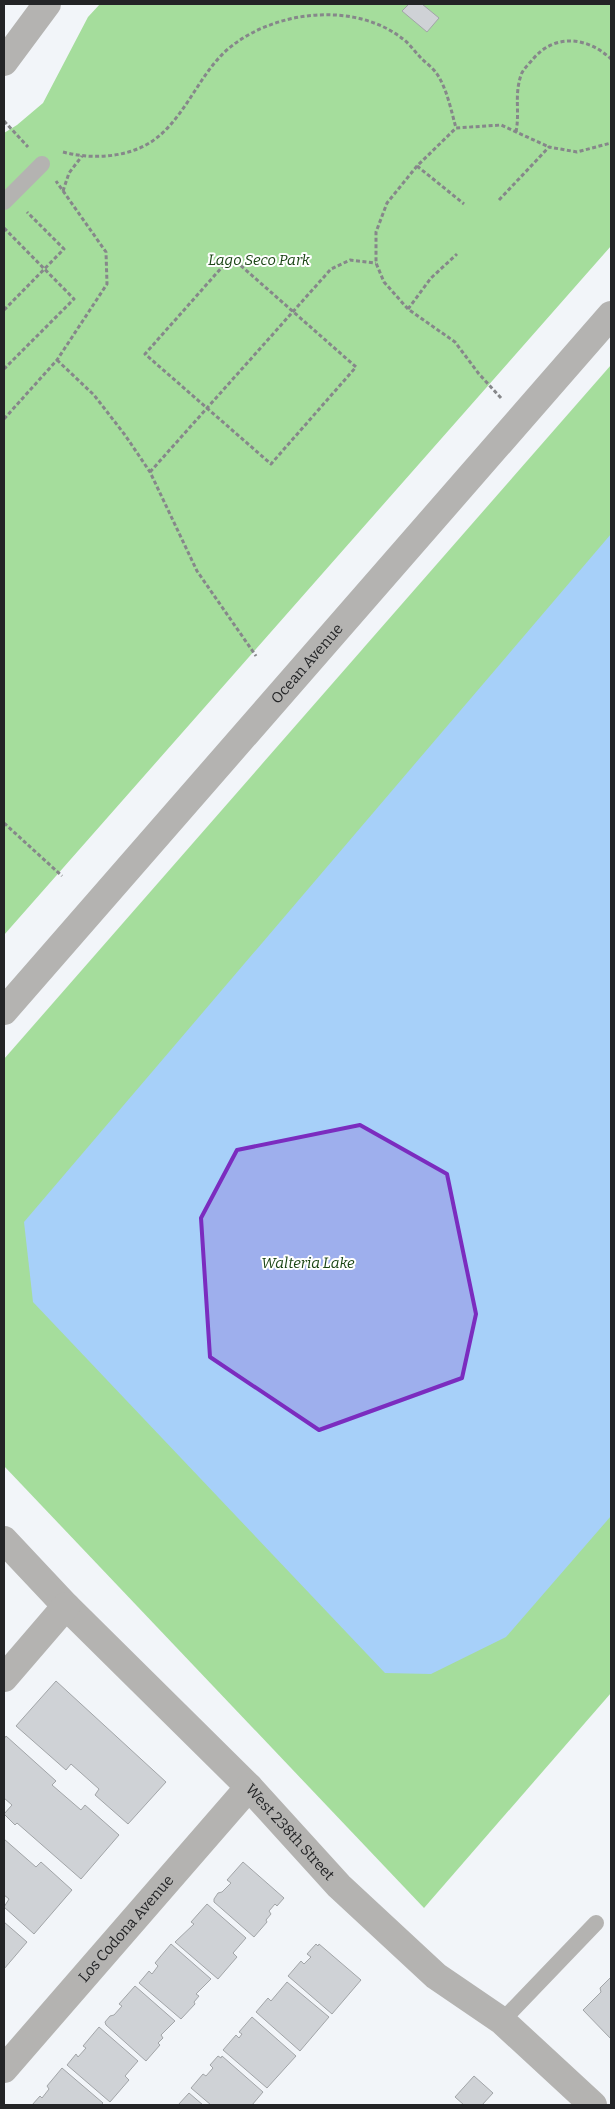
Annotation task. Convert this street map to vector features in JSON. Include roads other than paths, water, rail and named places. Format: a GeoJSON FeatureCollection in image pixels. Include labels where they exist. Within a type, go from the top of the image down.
{"type":"FeatureCollection","features":[{"type":"Feature","properties":{"kind":"street"},"geometry":{"type":"LineString","coordinates":[[4,62],[47,4]]}},
{"type":"Feature","properties":{"kind":"street","name":"Ocean Avenue"},"geometry":{"type":"LineString","coordinates":[[4,1010],[611,316]]}},
{"type":"Feature","properties":{"kind":"street","name":"West 238th Street"},"geometry":{"type":"LineString","coordinates":[[4,1540],[66,1606],[249,1787],[339,1886],[429,1970],[502,2021],[593,2105]]}},
{"type":"Feature","properties":{"kind":"street"},"geometry":{"type":"LineString","coordinates":[[4,1678],[66,1606]]}},
{"type":"Feature","properties":{"kind":"street","name":"Los Codona Avenue"},"geometry":{"type":"LineString","coordinates":[[4,2069],[249,1787]]}},
{"type":"Feature","properties":{"kind":"lane"},"geometry":{"type":"LineString","coordinates":[[4,202],[42,164]]}},
{"type":"Feature","properties":{"kind":"lane"},"geometry":{"type":"LineString","coordinates":[[502,2021],[596,1922]]}},
{"type":"Feature","properties":{"kind":"water","name":"Walteria Lake"},"geometry":{"type":"Polygon","coordinates":[[[611,534],[611,1516],[506,1637],[431,1674],[385,1673],[33,1302],[24,1222],[611,534]]]}},
{"type":"Feature","properties":{"kind":"park label","name":"Lago Seco Park"},"geometry":{"type":"Point","coordinates":[259,260]}}]}
